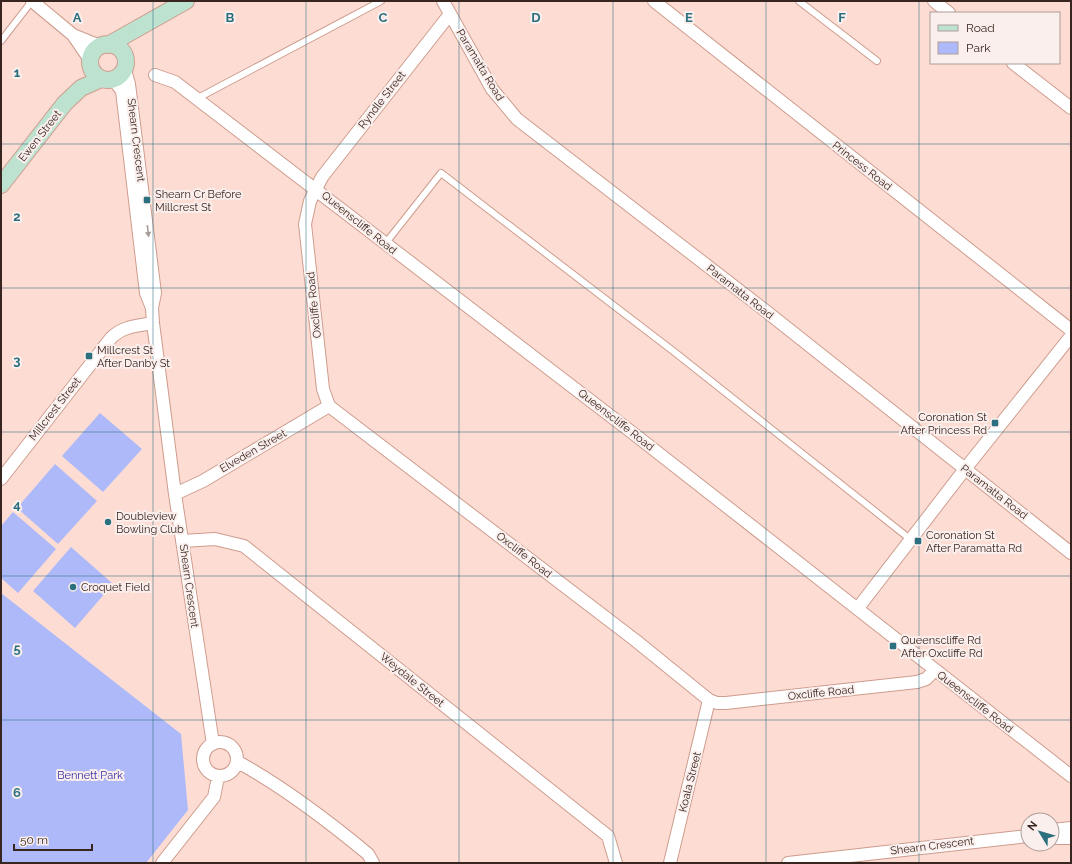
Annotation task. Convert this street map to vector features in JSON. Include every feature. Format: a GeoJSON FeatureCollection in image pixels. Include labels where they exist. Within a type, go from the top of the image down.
{"type":"FeatureCollection","features":[{"type":"Feature","properties":{"kind":"main road","name":"Ewen Street"},"geometry":{"type":"LineString","coordinates":[[99,71],[95,50],[186,1]]}},
{"type":"Feature","properties":{"kind":"main road","name":"Ewen Street"},"geometry":{"type":"LineString","coordinates":[[99,71],[118,76],[133,30]]}},
{"type":"Feature","properties":{"kind":"main road"},"geometry":{"type":"LineString","coordinates":[[104,45],[119,49],[124,60]]}},
{"type":"Feature","properties":{"kind":"main road","name":"Ewen Street"},"geometry":{"type":"LineString","coordinates":[[1,185],[66,103],[99,71]]}},
{"type":"Feature","properties":{"kind":"street"},"geometry":{"type":"LineString","coordinates":[[32,1],[73,35],[104,45]]}},
{"type":"Feature","properties":{"kind":"street","name":"Paramatta Road"},"geometry":{"type":"LineString","coordinates":[[443,1],[492,89],[517,119],[762,308],[1071,552]]}},
{"type":"Feature","properties":{"kind":"street","name":"Princess Road"},"geometry":{"type":"LineString","coordinates":[[654,1],[1071,330]]}},
{"type":"Feature","properties":{"kind":"street"},"geometry":{"type":"LineString","coordinates":[[934,1],[948,12]]}},
{"type":"Feature","properties":{"kind":"street","name":"Ryndle Street"},"geometry":{"type":"LineString","coordinates":[[315,188],[322,177],[450,14]]}},
{"type":"Feature","properties":{"kind":"street","name":"Shearn Crescent"},"geometry":{"type":"LineString","coordinates":[[73,35],[99,71],[122,92],[146,293],[152,308],[175,494],[213,744]]}},
{"type":"Feature","properties":{"kind":"street","name":"Shearn Crescent"},"geometry":{"type":"LineString","coordinates":[[124,60],[129,84],[156,293],[152,308]]}},
{"type":"Feature","properties":{"kind":"street"},"geometry":{"type":"LineString","coordinates":[[1014,64],[1071,108]]}},
{"type":"Feature","properties":{"kind":"street","name":"Queenscliffe Road"},"geometry":{"type":"LineString","coordinates":[[155,75],[175,82],[198,98],[385,244],[634,434],[1071,776]]}},
{"type":"Feature","properties":{"kind":"street","name":"Oxcliffe Road"},"geometry":{"type":"LineString","coordinates":[[315,188],[307,210],[305,224],[323,389],[329,406],[622,631],[709,700],[717,703],[726,703],[917,682],[926,679],[935,670]]}},
{"type":"Feature","properties":{"kind":"street","name":"Millcrest Street"},"geometry":{"type":"LineString","coordinates":[[1,478],[111,338],[117,332],[125,328],[153,323]]}},
{"type":"Feature","properties":{"kind":"street"},"geometry":{"type":"LineString","coordinates":[[858,608],[910,539],[1071,336]]}},
{"type":"Feature","properties":{"kind":"street","name":"Elveden Street"},"geometry":{"type":"LineString","coordinates":[[175,494],[203,481],[329,406]]}},
{"type":"Feature","properties":{"kind":"street","name":"Weydale Street"},"geometry":{"type":"LineString","coordinates":[[182,541],[215,539],[244,546],[608,836],[616,863]]}},
{"type":"Feature","properties":{"kind":"street","name":"Koala Street"},"geometry":{"type":"LineString","coordinates":[[670,863],[709,700]]}},
{"type":"Feature","properties":{"kind":"street"},"geometry":{"type":"LineString","coordinates":[[222,741],[234,748],[238,762],[231,774],[218,777],[206,771],[202,757],[209,745],[213,744],[222,741]]}},
{"type":"Feature","properties":{"kind":"street"},"geometry":{"type":"LineString","coordinates":[[238,762],[261,774],[320,815],[368,854],[373,863]]}},
{"type":"Feature","properties":{"kind":"street"},"geometry":{"type":"LineString","coordinates":[[162,863],[214,797],[218,777]]}},
{"type":"Feature","properties":{"kind":"street"},"geometry":{"type":"LineString","coordinates":[[1060,829],[1071,828]]}},
{"type":"Feature","properties":{"kind":"street","name":"Shearn Crescent"},"geometry":{"type":"LineString","coordinates":[[788,863],[848,859],[1020,837]]}},
{"type":"Feature","properties":{"kind":"street"},"geometry":{"type":"LineString","coordinates":[[1060,838],[1071,838]]}},
{"type":"Feature","properties":{"kind":"lane"},"geometry":{"type":"LineString","coordinates":[[1,41],[32,1]]}},
{"type":"Feature","properties":{"kind":"lane"},"geometry":{"type":"LineString","coordinates":[[198,98],[381,1]]}},
{"type":"Feature","properties":{"kind":"lane"},"geometry":{"type":"LineString","coordinates":[[799,1],[876,61]]}},
{"type":"Feature","properties":{"kind":"lane"},"geometry":{"type":"LineString","coordinates":[[385,244],[440,173],[677,354],[910,539]]}},
{"type":"Feature","properties":{"kind":"green space"},"geometry":{"type":"Polygon","coordinates":[[[100,413],[142,449],[103,492],[62,456],[100,413]]]}},
{"type":"Feature","properties":{"kind":"green space"},"geometry":{"type":"Polygon","coordinates":[[[55,464],[97,501],[58,544],[17,508],[55,464]]]}},
{"type":"Feature","properties":{"kind":"green space"},"geometry":{"type":"Polygon","coordinates":[[[13,512],[56,549],[18,593],[1,578],[1,526],[13,512]]]}},
{"type":"Feature","properties":{"kind":"green space","name":"Croquet Field"},"geometry":{"type":"Polygon","coordinates":[[[71,547],[113,584],[75,628],[33,591],[71,547]]]}},
{"type":"Feature","properties":{"kind":"green space","name":"Bennett Park"},"geometry":{"type":"Polygon","coordinates":[[[1,593],[181,734],[188,810],[146,863],[1,863],[1,593]]]}},
{"type":"Feature","properties":{"kind":"place","name":"Shearn Cr Before Millcrest St"},"geometry":{"type":"Point","coordinates":[147,200]}},
{"type":"Feature","properties":{"kind":"place","name":"Millcrest St After Danby St"},"geometry":{"type":"Point","coordinates":[89,356]}},
{"type":"Feature","properties":{"kind":"place","name":"Coronation St After Princess Rd"},"geometry":{"type":"Point","coordinates":[995,423]}},
{"type":"Feature","properties":{"kind":"place","name":"Doubleview Bowling Club"},"geometry":{"type":"Point","coordinates":[108,522]}},
{"type":"Feature","properties":{"kind":"place","name":"Coronation St After Paramatta Rd"},"geometry":{"type":"Point","coordinates":[918,541]}},
{"type":"Feature","properties":{"kind":"place","name":"Croquet Field"},"geometry":{"type":"Point","coordinates":[73,587]}},
{"type":"Feature","properties":{"kind":"place","name":"Queenscliffe Rd After Oxcliffe Rd"},"geometry":{"type":"Point","coordinates":[893,646]}}]}
